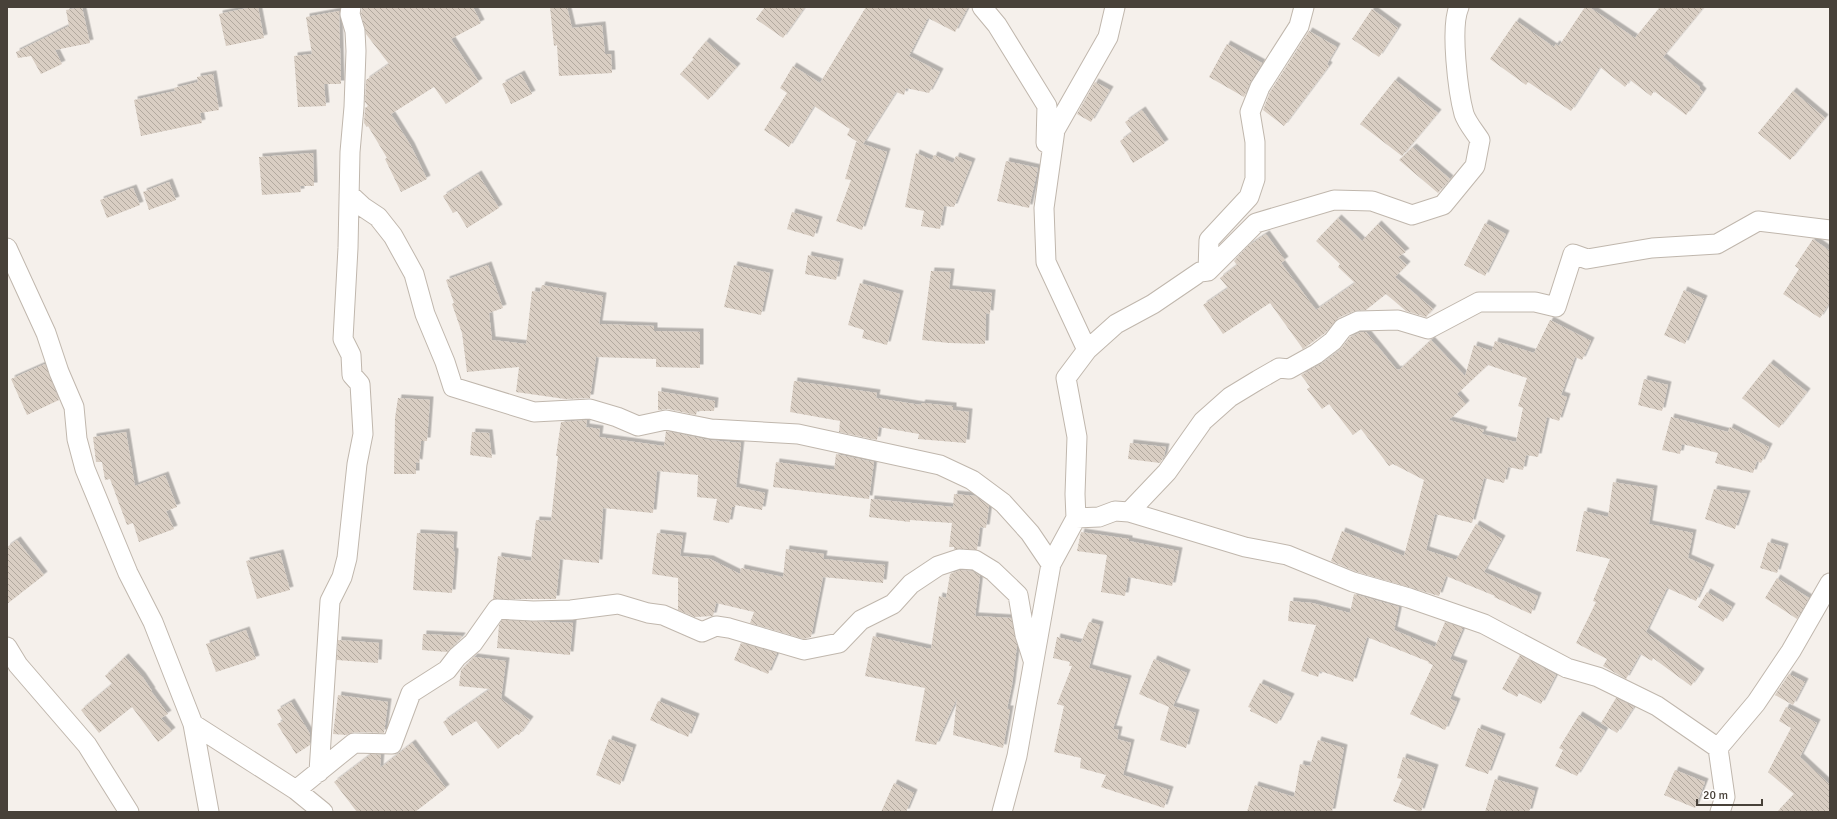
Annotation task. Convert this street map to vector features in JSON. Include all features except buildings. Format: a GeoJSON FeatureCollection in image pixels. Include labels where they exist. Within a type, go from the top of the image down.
{"type":"FeatureCollection","features":[{"type":"Feature","properties":{"kind":"street"},"geometry":{"type":"LineString","coordinates":[[319,772],[330,601],[342,577],[348,558],[357,464],[363,434],[360,384],[352,376],[351,355],[343,339],[348,248],[350,152],[354,107],[356,51],[355,31],[350,14],[351,7]]}},
{"type":"Feature","properties":{"kind":"street"},"geometry":{"type":"LineString","coordinates":[[982,7],[997,25],[1047,106],[1044,208],[1046,262],[1087,350]]}},
{"type":"Feature","properties":{"kind":"street"},"geometry":{"type":"LineString","coordinates":[[1044,208],[1055,130],[1108,37],[1115,7]]}},
{"type":"Feature","properties":{"kind":"street"},"geometry":{"type":"LineString","coordinates":[[1208,271],[1209,240],[1249,197],[1255,180],[1255,142],[1250,112],[1260,87],[1298,26],[1304,7]]}},
{"type":"Feature","properties":{"kind":"street"},"geometry":{"type":"LineString","coordinates":[[1002,812],[1017,756],[1033,660],[1052,564],[1076,518],[1075,494],[1077,437],[1066,378],[1087,350],[1116,324],[1153,304],[1200,272],[1208,271],[1256,223],[1334,200],[1372,201],[1412,215],[1443,205],[1475,166],[1480,140],[1464,115],[1459,89],[1455,29],[1459,7]]}},
{"type":"Feature","properties":{"kind":"street"},"geometry":{"type":"LineString","coordinates":[[349,194],[363,207],[378,217],[393,236],[414,274],[425,314],[443,356],[453,387],[534,412],[590,408],[638,426],[666,420],[711,429],[798,434],[940,465],[972,480],[1004,503],[1030,533],[1052,564]]}},
{"type":"Feature","properties":{"kind":"street"},"geometry":{"type":"LineString","coordinates":[[1129,512],[1167,472],[1203,421],[1230,397],[1279,368],[1289,369],[1316,354],[1333,342],[1343,328],[1358,321],[1398,320],[1428,329],[1478,302],[1535,302],[1556,307],[1573,254],[1587,259],[1652,248],[1717,244],[1758,220],[1830,230]]}},
{"type":"Feature","properties":{"kind":"street"},"geometry":{"type":"LineString","coordinates":[[7,248],[46,333],[59,372],[74,407],[77,439],[86,470],[128,573],[153,622],[193,724],[209,812]]}},
{"type":"Feature","properties":{"kind":"street"},"geometry":{"type":"LineString","coordinates":[[1076,518],[1099,518],[1115,511],[1129,512],[1245,547],[1287,554],[1353,582],[1409,598],[1484,624],[1566,668],[1598,676],[1656,706],[1718,748],[1725,797],[1720,812]]}},
{"type":"Feature","properties":{"kind":"street"},"geometry":{"type":"LineString","coordinates":[[296,790],[354,743],[392,744],[411,693],[447,670],[473,643],[497,609],[533,611],[563,610],[618,604],[648,613],[663,615],[702,632],[716,626],[729,628],[804,650],[839,643],[861,620],[893,604],[911,584],[938,566],[959,559],[975,560],[992,570],[1018,595],[1025,635],[1033,660]]}},
{"type":"Feature","properties":{"kind":"street"},"geometry":{"type":"LineString","coordinates":[[1718,748],[1756,703],[1791,651],[1830,583]]}},
{"type":"Feature","properties":{"kind":"street"},"geometry":{"type":"LineString","coordinates":[[7,647],[18,665],[87,744],[129,812]]}},
{"type":"Feature","properties":{"kind":"street"},"geometry":{"type":"LineString","coordinates":[[193,724],[296,790],[323,812]]}}]}
